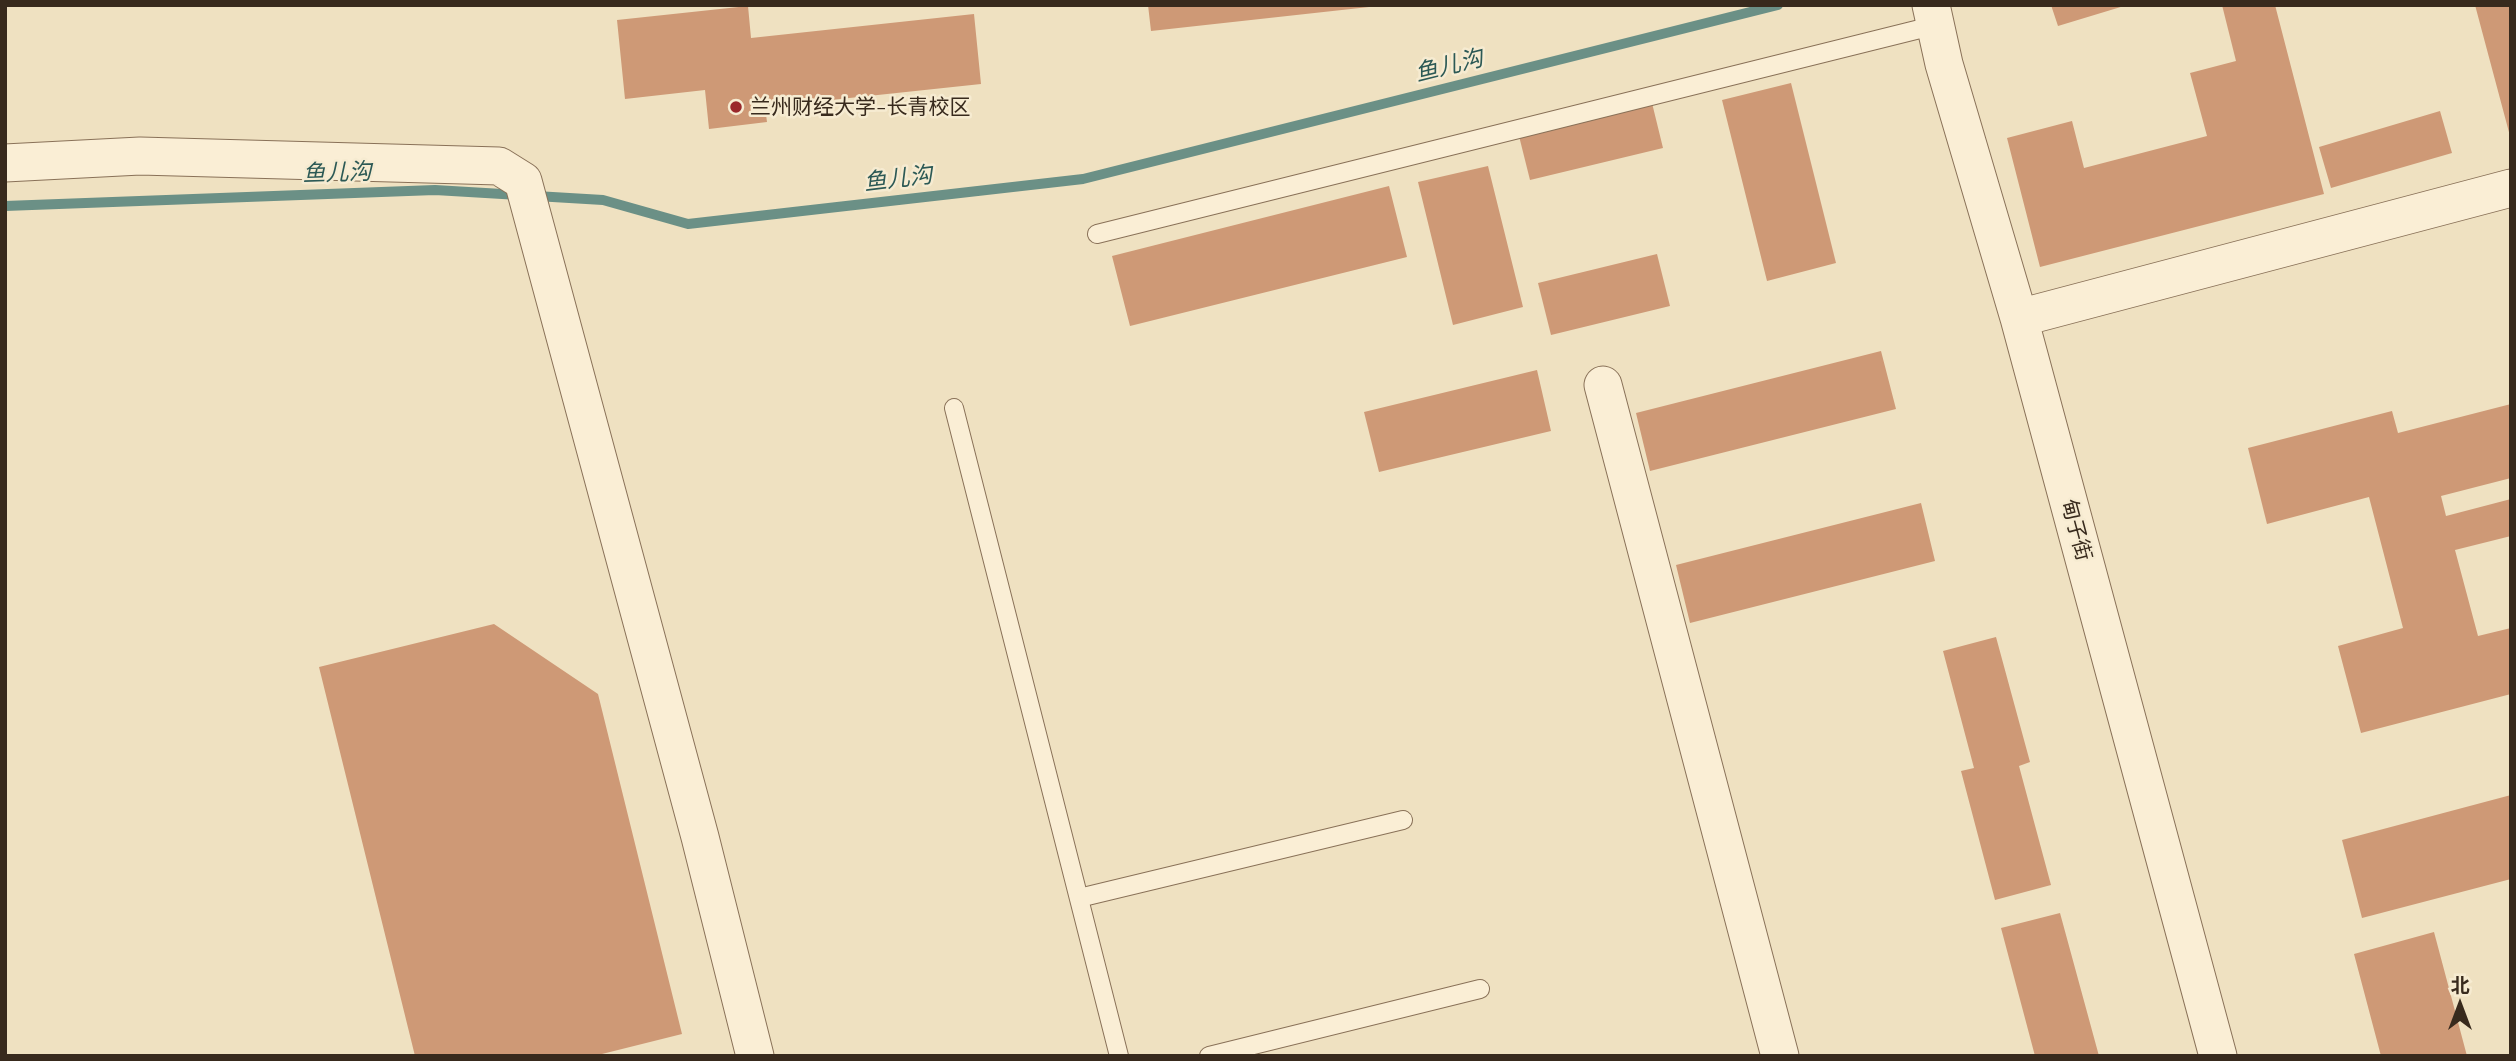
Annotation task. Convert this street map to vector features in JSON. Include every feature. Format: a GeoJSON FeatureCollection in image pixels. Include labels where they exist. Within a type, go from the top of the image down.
{"type":"FeatureCollection","features":[{"type":"Feature","properties":{"kind":"street","name":"甸子街"},"geometry":{"type":"LineString","coordinates":[[1933,15],[1944,64],[2019,318],[2218,1056]]}},
{"type":"Feature","properties":{"kind":"street"},"geometry":{"type":"LineString","coordinates":[[5,163],[140,156],[499,166],[523,181],[701,837],[755,1056]]}},
{"type":"Feature","properties":{"kind":"street"},"geometry":{"type":"LineString","coordinates":[[2019,318],[2511,188]]}},
{"type":"Feature","properties":{"kind":"street"},"geometry":{"type":"LineString","coordinates":[[1603,385],[1780,1056]]}},
{"type":"Feature","properties":{"kind":"lane"},"geometry":{"type":"LineString","coordinates":[[1097,234],[1933,15]]}},
{"type":"Feature","properties":{"kind":"lane"},"geometry":{"type":"LineString","coordinates":[[954,408],[1119,1056]]}},
{"type":"Feature","properties":{"kind":"lane"},"geometry":{"type":"LineString","coordinates":[[1079,898],[1403,820]]}},
{"type":"Feature","properties":{"kind":"lane"},"geometry":{"type":"LineString","coordinates":[[1209,1056],[1480,989]]}},
{"type":"Feature","properties":{"kind":"building"},"geometry":{"type":"Polygon","coordinates":[[[1148,5],[1369,5],[1369,7],[1151,31],[1148,5]]]}},
{"type":"Feature","properties":{"kind":"building"},"geometry":{"type":"Polygon","coordinates":[[[2051,5],[2124,5],[2124,6],[2058,26],[2051,5]]]}},
{"type":"Feature","properties":{"kind":"building"},"geometry":{"type":"Polygon","coordinates":[[[2222,5],[2275,5],[2324,194],[2040,267],[2007,138],[2072,121],[2084,168],[2207,136],[2190,73],[2236,61],[2222,5]]]}},
{"type":"Feature","properties":{"kind":"building"},"geometry":{"type":"Polygon","coordinates":[[[2475,5],[2511,5],[2511,136],[2510,136],[2475,5]]]}},
{"type":"Feature","properties":{"kind":"building"},"geometry":{"type":"Polygon","coordinates":[[[748,6],[751,38],[974,14],[981,84],[765,107],[767,122],[709,129],[705,90],[625,99],[617,20],[748,6]]]}},
{"type":"Feature","properties":{"kind":"building"},"geometry":{"type":"Polygon","coordinates":[[[1791,83],[1836,263],[1767,281],[1722,100],[1791,83]]]}},
{"type":"Feature","properties":{"kind":"building"},"geometry":{"type":"Polygon","coordinates":[[[1652,103],[1663,148],[1530,180],[1519,136],[1652,103]]]}},
{"type":"Feature","properties":{"kind":"building"},"geometry":{"type":"Polygon","coordinates":[[[2440,111],[2452,153],[2331,188],[2319,147],[2440,111]]]}},
{"type":"Feature","properties":{"kind":"building"},"geometry":{"type":"Polygon","coordinates":[[[1488,166],[1523,307],[1453,325],[1418,182],[1488,166]]]}},
{"type":"Feature","properties":{"kind":"building"},"geometry":{"type":"Polygon","coordinates":[[[1389,186],[1407,257],[1130,326],[1112,256],[1389,186]]]}},
{"type":"Feature","properties":{"kind":"building"},"geometry":{"type":"Polygon","coordinates":[[[1657,254],[1670,306],[1551,335],[1538,283],[1657,254]]]}},
{"type":"Feature","properties":{"kind":"building"},"geometry":{"type":"Polygon","coordinates":[[[1881,351],[1896,409],[1650,471],[1636,413],[1881,351]]]}},
{"type":"Feature","properties":{"kind":"building"},"geometry":{"type":"Polygon","coordinates":[[[1537,370],[1551,431],[1379,472],[1364,412],[1537,370]]]}},
{"type":"Feature","properties":{"kind":"building"},"geometry":{"type":"Polygon","coordinates":[[[2511,404],[2511,478],[2441,496],[2446,516],[2511,499],[2511,536],[2455,550],[2478,636],[2511,628],[2511,694],[2361,733],[2338,646],[2403,628],[2369,497],[2267,524],[2248,448],[2392,411],[2398,433],[2511,404]]]}},
{"type":"Feature","properties":{"kind":"building"},"geometry":{"type":"Polygon","coordinates":[[[1921,503],[1935,561],[1690,623],[1676,565],[1921,503]]]}},
{"type":"Feature","properties":{"kind":"building"},"geometry":{"type":"Polygon","coordinates":[[[494,624],[598,694],[682,1034],[594,1056],[415,1056],[319,667],[494,624]]]}},
{"type":"Feature","properties":{"kind":"building"},"geometry":{"type":"Polygon","coordinates":[[[1996,637],[2030,762],[2019,766],[2051,885],[1995,900],[1961,771],[1974,768],[1943,651],[1996,637]]]}},
{"type":"Feature","properties":{"kind":"building"},"geometry":{"type":"Polygon","coordinates":[[[2511,795],[2511,879],[2362,918],[2342,840],[2511,795]]]}},
{"type":"Feature","properties":{"kind":"building"},"geometry":{"type":"Polygon","coordinates":[[[2060,913],[2099,1056],[2035,1056],[2001,928],[2060,913]]]}},
{"type":"Feature","properties":{"kind":"building"},"geometry":{"type":"Polygon","coordinates":[[[2434,932],[2467,1056],[2381,1056],[2354,954],[2434,932]]]}},
{"type":"Feature","properties":{"kind":"waterway","name":"鱼儿沟"},"geometry":{"type":"LineString","coordinates":[[5,206],[435,190],[603,200],[688,224],[1083,179],[1778,5]]}},
{"type":"Feature","properties":{"kind":"place","name":"兰州财经大学-长青校区"},"geometry":{"type":"Point","coordinates":[736,107]}}]}
